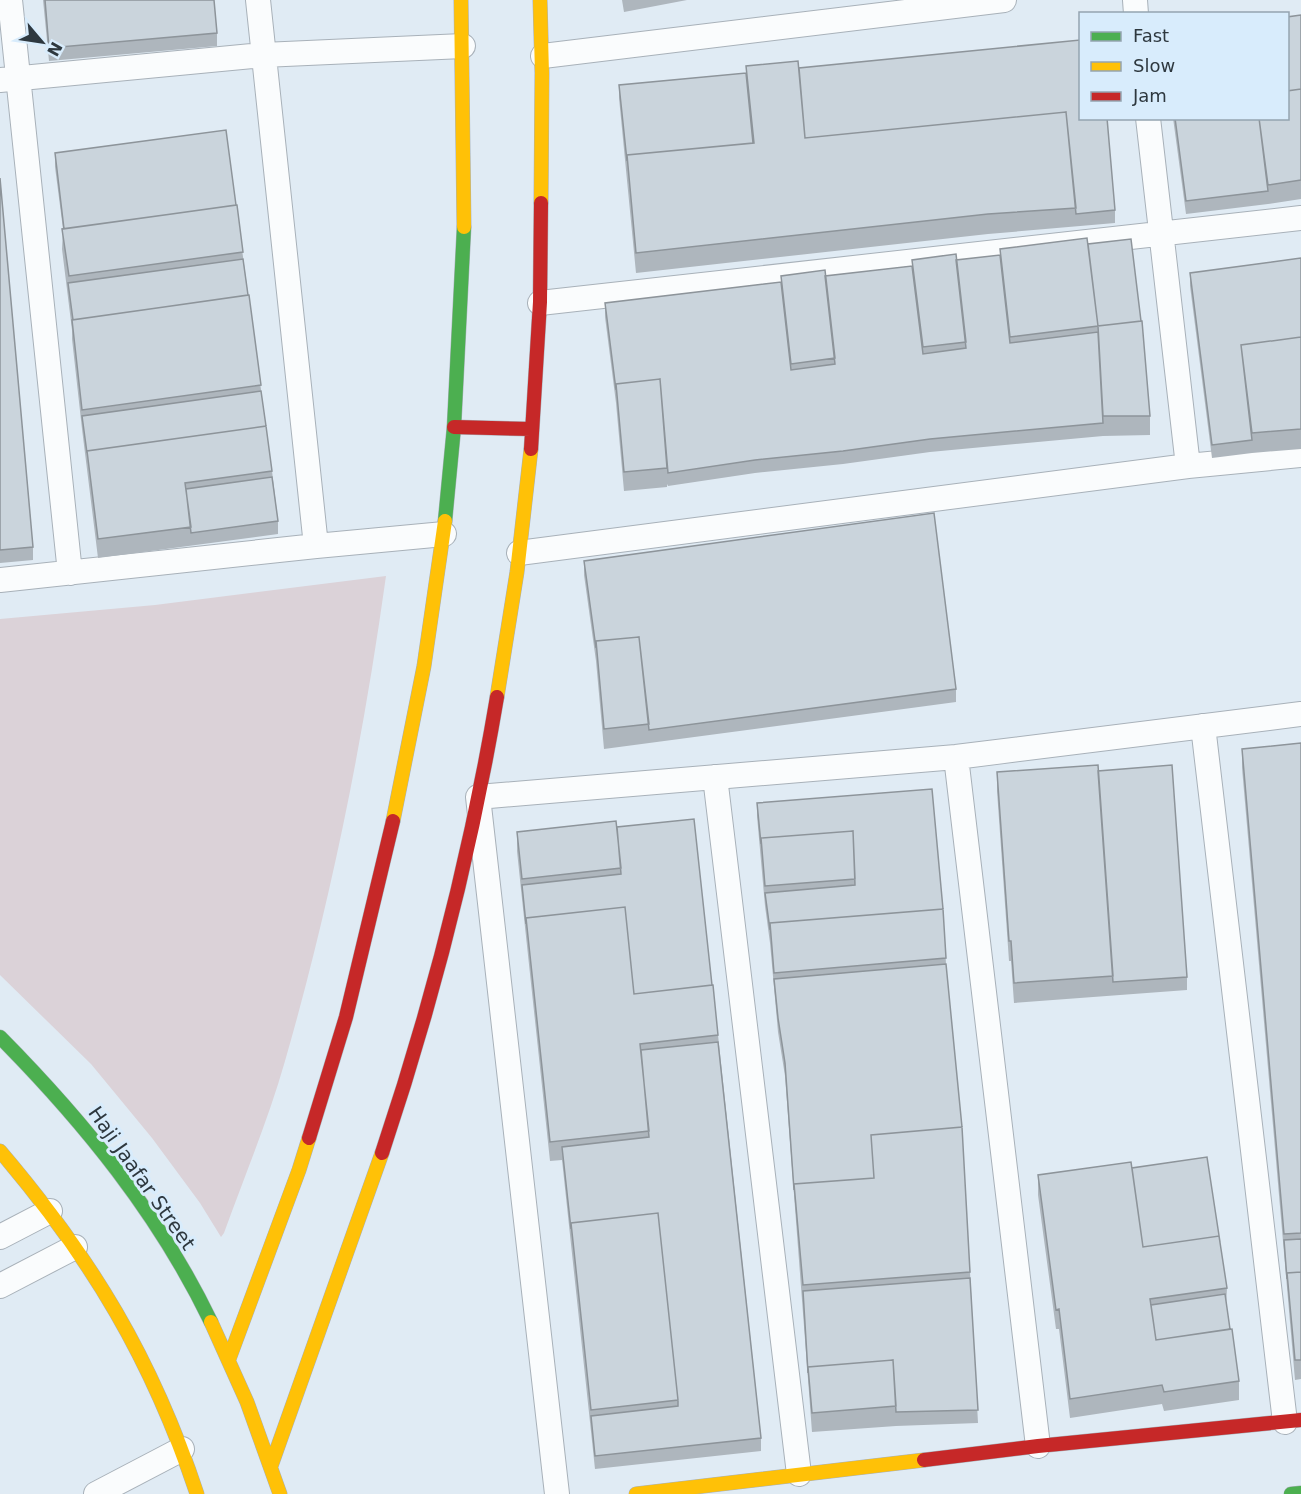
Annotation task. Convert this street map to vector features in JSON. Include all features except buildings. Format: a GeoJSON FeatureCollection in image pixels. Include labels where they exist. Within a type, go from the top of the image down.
{"type":"FeatureCollection","features":[{"type":"Feature","properties":{"kind":"street"},"geometry":{"type":"LineString","coordinates":[[10,0],[9,80],[70,573]]}},
{"type":"Feature","properties":{"kind":"street"},"geometry":{"type":"LineString","coordinates":[[258,0],[316,546]]}},
{"type":"Feature","properties":{"kind":"street"},"geometry":{"type":"LineString","coordinates":[[229,1359],[299,1170],[346,1017],[395,813],[424,666],[444,534],[464,243],[461,0]]}},
{"type":"Feature","properties":{"kind":"street"},"geometry":{"type":"LineString","coordinates":[[271,1466],[339,1277],[402,1090],[445,948],[497,701],[519,553],[540,303],[543,56],[540,0]]}},
{"type":"Feature","properties":{"kind":"street"},"geometry":{"type":"LineString","coordinates":[[543,56],[1004,0]]}},
{"type":"Feature","properties":{"kind":"street"},"geometry":{"type":"LineString","coordinates":[[9,80],[263,55],[463,46]]}},
{"type":"Feature","properties":{"kind":"street"},"geometry":{"type":"LineString","coordinates":[[1148,120],[1188,466]]}},
{"type":"Feature","properties":{"kind":"street"},"geometry":{"type":"LineString","coordinates":[[540,303],[1301,218]]}},
{"type":"Feature","properties":{"kind":"street"},"geometry":{"type":"LineString","coordinates":[[453,427],[531,429]]}},
{"type":"Feature","properties":{"kind":"street"},"geometry":{"type":"LineString","coordinates":[[519,553],[1188,466],[1301,455]]}},
{"type":"Feature","properties":{"kind":"street"},"geometry":{"type":"LineString","coordinates":[[0,580],[444,534]]}},
{"type":"Feature","properties":{"kind":"street"},"geometry":{"type":"LineString","coordinates":[[478,797],[956,757],[1301,714]]}},
{"type":"Feature","properties":{"kind":"street"},"geometry":{"type":"LineString","coordinates":[[636,1494],[1038,1446],[1293,1421],[1203,726]]}},
{"type":"Feature","properties":{"kind":"street"},"geometry":{"type":"LineString","coordinates":[[956,757],[1038,1446]]}},
{"type":"Feature","properties":{"kind":"street"},"geometry":{"type":"LineString","coordinates":[[714,777],[800,1474]]}},
{"type":"Feature","properties":{"kind":"street"},"geometry":{"type":"LineString","coordinates":[[478,797],[557,1494]]}},
{"type":"Feature","properties":{"kind":"street","name":"Haji Jaafar Street"},"geometry":{"type":"LineString","coordinates":[[0,1037],[47,1084],[101,1148],[151,1216],[194,1288],[229,1359],[263,1441],[280,1494]]}},
{"type":"Feature","properties":{"kind":"street"},"geometry":{"type":"LineString","coordinates":[[0,1151],[30,1184],[92,1270],[145,1363],[182,1449],[197,1494]]}},
{"type":"Feature","properties":{"kind":"street"},"geometry":{"type":"LineString","coordinates":[[0,1237],[50,1211]]}},
{"type":"Feature","properties":{"kind":"street"},"geometry":{"type":"LineString","coordinates":[[0,1286],[75,1246]]}},
{"type":"Feature","properties":{"kind":"street"},"geometry":{"type":"LineString","coordinates":[[96,1494],[182,1449]]}},
{"type":"Feature","properties":{"kind":"street"},"geometry":{"type":"LineString","coordinates":[[1291,1494],[1301,1493]]}},
{"type":"Feature","properties":{"kind":"shaded area"},"geometry":{"type":"Polygon","coordinates":[[[386,576],[356,760],[317,941],[279,1082],[221,1237],[200,1203],[152,1138],[91,1064],[0,975],[0,619],[155,605],[386,576]]]}},
{"type":"Feature","properties":{"kind":"traffic: fast"},"geometry":{"type":"LineString","coordinates":[[445,521],[454,427],[464,227]]}},
{"type":"Feature","properties":{"kind":"traffic: fast"},"geometry":{"type":"LineString","coordinates":[[0,1037],[61,1102],[118,1171],[168,1244],[211,1322]]}},
{"type":"Feature","properties":{"kind":"traffic: fast"},"geometry":{"type":"LineString","coordinates":[[1291,1494],[1301,1493]]}},
{"type":"Feature","properties":{"kind":"traffic: slow"},"geometry":{"type":"LineString","coordinates":[[461,0],[464,227]]}},
{"type":"Feature","properties":{"kind":"traffic: slow"},"geometry":{"type":"LineString","coordinates":[[540,0],[541,203]]}},
{"type":"Feature","properties":{"kind":"traffic: slow"},"geometry":{"type":"LineString","coordinates":[[497,697],[517,572],[531,449]]}},
{"type":"Feature","properties":{"kind":"traffic: slow"},"geometry":{"type":"LineString","coordinates":[[393,821],[424,666],[445,521]]}},
{"type":"Feature","properties":{"kind":"traffic: slow"},"geometry":{"type":"LineString","coordinates":[[229,1359],[309,1138]]}},
{"type":"Feature","properties":{"kind":"traffic: slow"},"geometry":{"type":"LineString","coordinates":[[0,1151],[63,1231],[116,1312],[160,1399],[197,1494]]}},
{"type":"Feature","properties":{"kind":"traffic: slow"},"geometry":{"type":"LineString","coordinates":[[271,1466],[382,1153]]}},
{"type":"Feature","properties":{"kind":"traffic: slow"},"geometry":{"type":"LineString","coordinates":[[211,1322],[247,1402],[280,1494]]}},
{"type":"Feature","properties":{"kind":"traffic: slow"},"geometry":{"type":"LineString","coordinates":[[636,1494],[924,1460]]}},
{"type":"Feature","properties":{"kind":"traffic: jam"},"geometry":{"type":"LineString","coordinates":[[531,449],[540,302],[541,203]]}},
{"type":"Feature","properties":{"kind":"traffic: jam"},"geometry":{"type":"LineString","coordinates":[[454,427],[531,429]]}},
{"type":"Feature","properties":{"kind":"traffic: jam"},"geometry":{"type":"LineString","coordinates":[[382,1153],[434,984],[449,927],[475,813],[497,697]]}},
{"type":"Feature","properties":{"kind":"traffic: jam"},"geometry":{"type":"LineString","coordinates":[[309,1138],[346,1017],[393,821]]}},
{"type":"Feature","properties":{"kind":"traffic: jam"},"geometry":{"type":"LineString","coordinates":[[924,1460],[1038,1446],[1301,1420]]}}]}
